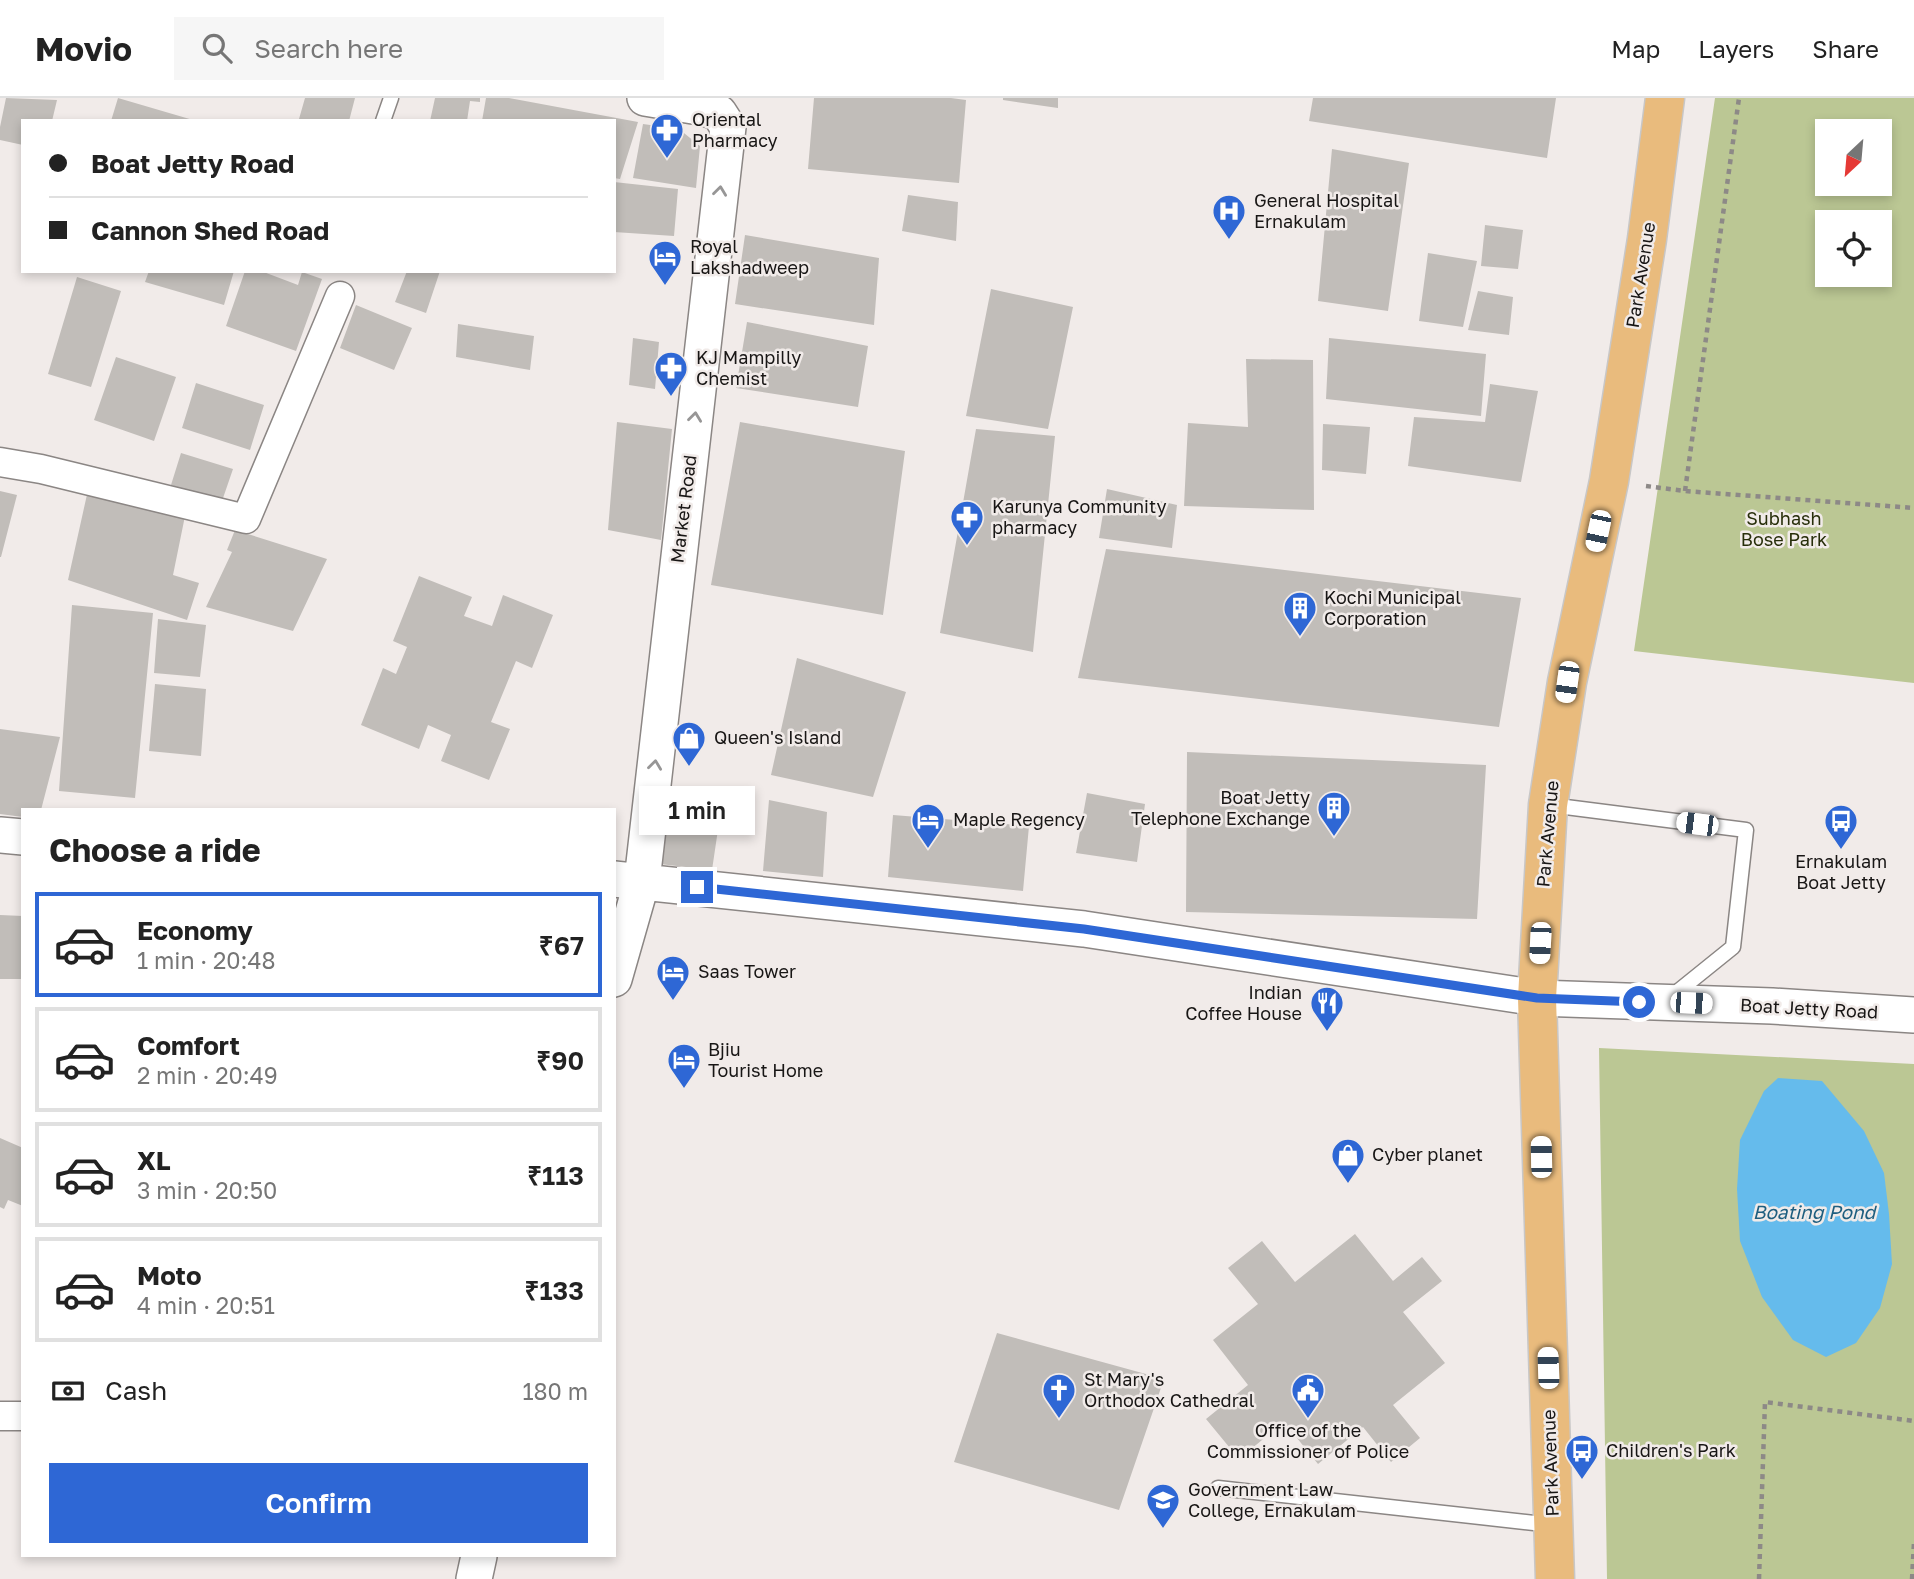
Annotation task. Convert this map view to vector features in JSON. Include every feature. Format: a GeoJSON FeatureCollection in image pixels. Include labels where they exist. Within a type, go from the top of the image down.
{"type":"FeatureCollection","features":[{"type":"Feature","properties":{"kind":"main road","name":"Park Avenue"},"geometry":{"type":"LineString","coordinates":[[1555,1579],[1537,998],[1548,805],[1567,682],[1609,481],[1647,239],[1665,98]]}},
{"type":"Feature","properties":{"kind":"street","name":"Market Road"},"geometry":{"type":"LineString","coordinates":[[616,965],[728,127],[719,113],[705,108],[645,98]]}},
{"type":"Feature","properties":{"kind":"street"},"geometry":{"type":"LineString","coordinates":[[0,463],[41,469],[246,519],[340,296]]}},
{"type":"Feature","properties":{"kind":"street"},"geometry":{"type":"LineString","coordinates":[[0,835],[21,837]]}},
{"type":"Feature","properties":{"kind":"street","name":"Boat Jetty Road"},"geometry":{"type":"LineString","coordinates":[[628,880],[1084,929],[1537,998],[1772,1006],[1914,1015]]}},
{"type":"Feature","properties":{"kind":"street"},"geometry":{"type":"LineString","coordinates":[[0,1416],[21,1416]]}},
{"type":"Feature","properties":{"kind":"street"},"geometry":{"type":"LineString","coordinates":[[474,1579],[479,1557]]}},
{"type":"Feature","properties":{"kind":"lane"},"geometry":{"type":"LineString","coordinates":[[384,119],[391,98]]}},
{"type":"Feature","properties":{"kind":"lane"},"geometry":{"type":"LineString","coordinates":[[1548,805],[1746,830],[1734,947],[1664,1002]]}},
{"type":"Feature","properties":{"kind":"lane"},"geometry":{"type":"LineString","coordinates":[[1218,1488],[1554,1526]]}},
{"type":"Feature","properties":{"kind":"path"},"geometry":{"type":"LineString","coordinates":[[1685,491],[1739,98]]}},
{"type":"Feature","properties":{"kind":"path"},"geometry":{"type":"LineString","coordinates":[[1609,481],[1685,491],[1914,508]]}},
{"type":"Feature","properties":{"kind":"path"},"geometry":{"type":"LineString","coordinates":[[1759,1579],[1765,1402],[1914,1421]]}},
{"type":"Feature","properties":{"kind":"path"},"geometry":{"type":"LineString","coordinates":[[1912,1579],[1914,1542]]}},
{"type":"Feature","properties":{"kind":"green space","name":"Subhash Bose Park"},"geometry":{"type":"Polygon","coordinates":[[[1715,98],[1914,98],[1914,683],[1634,651],[1715,98]]]}},
{"type":"Feature","properties":{"kind":"green space"},"geometry":{"type":"Polygon","coordinates":[[[1599,1048],[1914,1064],[1914,1579],[1607,1579],[1599,1048]]]}},
{"type":"Feature","properties":{"kind":"water","name":"Boating Pond"},"geometry":{"type":"Polygon","coordinates":[[[1778,1078],[1822,1081],[1864,1131],[1884,1173],[1892,1264],[1880,1308],[1856,1343],[1826,1357],[1793,1340],[1762,1297],[1740,1241],[1737,1189],[1740,1140],[1764,1091],[1778,1078]]]}},
{"type":"Feature","properties":{"kind":"building"},"geometry":{"type":"Polygon","coordinates":[[[6,98],[57,100],[52,119],[21,119],[21,145],[0,140],[6,98]]]}},
{"type":"Feature","properties":{"kind":"building"},"geometry":{"type":"Polygon","coordinates":[[[118,98],[190,119],[112,119],[118,98]]]}},
{"type":"Feature","properties":{"kind":"building"},"geometry":{"type":"Polygon","coordinates":[[[305,98],[355,98],[350,119],[299,119],[305,98]]]}},
{"type":"Feature","properties":{"kind":"building"},"geometry":{"type":"Polygon","coordinates":[[[435,98],[480,98],[480,102],[470,101],[467,119],[430,119],[435,98]]]}},
{"type":"Feature","properties":{"kind":"building"},"geometry":{"type":"Polygon","coordinates":[[[486,98],[509,98],[638,122],[620,179],[616,178],[616,119],[482,119],[486,98]]]}},
{"type":"Feature","properties":{"kind":"building"},"geometry":{"type":"Polygon","coordinates":[[[814,98],[966,100],[959,183],[808,169],[814,98]]]}},
{"type":"Feature","properties":{"kind":"building"},"geometry":{"type":"Polygon","coordinates":[[[1058,98],[1058,108],[1003,100],[1058,98]]]}},
{"type":"Feature","properties":{"kind":"building"},"geometry":{"type":"Polygon","coordinates":[[[1313,98],[1556,98],[1547,158],[1309,121],[1313,98]]]}},
{"type":"Feature","properties":{"kind":"building"},"geometry":{"type":"Polygon","coordinates":[[[643,124],[679,129],[700,146],[696,188],[633,178],[643,124]]]}},
{"type":"Feature","properties":{"kind":"building"},"geometry":{"type":"Polygon","coordinates":[[[1332,149],[1409,163],[1388,311],[1318,301],[1332,149]]]}},
{"type":"Feature","properties":{"kind":"building"},"geometry":{"type":"Polygon","coordinates":[[[616,182],[678,189],[674,236],[616,232],[616,182]]]}},
{"type":"Feature","properties":{"kind":"building"},"geometry":{"type":"Polygon","coordinates":[[[908,195],[958,202],[956,241],[902,231],[908,195]]]}},
{"type":"Feature","properties":{"kind":"building"},"geometry":{"type":"Polygon","coordinates":[[[1485,225],[1523,230],[1518,269],[1481,266],[1485,225]]]}},
{"type":"Feature","properties":{"kind":"building"},"geometry":{"type":"Polygon","coordinates":[[[745,235],[879,258],[874,325],[735,304],[745,235]]]}},
{"type":"Feature","properties":{"kind":"building"},"geometry":{"type":"Polygon","coordinates":[[[1428,253],[1477,261],[1463,327],[1419,321],[1428,253]]]}},
{"type":"Feature","properties":{"kind":"building"},"geometry":{"type":"Polygon","coordinates":[[[148,273],[233,273],[224,305],[145,282],[148,273]]]}},
{"type":"Feature","properties":{"kind":"building"},"geometry":{"type":"Polygon","coordinates":[[[244,273],[266,273],[298,285],[302,273],[322,279],[296,351],[226,326],[244,273]]]}},
{"type":"Feature","properties":{"kind":"building"},"geometry":{"type":"Polygon","coordinates":[[[406,273],[439,273],[426,313],[395,302],[406,273]]]}},
{"type":"Feature","properties":{"kind":"building"},"geometry":{"type":"Polygon","coordinates":[[[77,277],[121,291],[91,387],[48,374],[77,277]]]}},
{"type":"Feature","properties":{"kind":"building"},"geometry":{"type":"Polygon","coordinates":[[[991,289],[1073,307],[1048,429],[966,416],[991,289]]]}},
{"type":"Feature","properties":{"kind":"building"},"geometry":{"type":"Polygon","coordinates":[[[1478,291],[1513,297],[1509,335],[1468,330],[1478,291]]]}},
{"type":"Feature","properties":{"kind":"building"},"geometry":{"type":"Polygon","coordinates":[[[356,305],[412,328],[394,370],[340,348],[356,305]]]}},
{"type":"Feature","properties":{"kind":"building"},"geometry":{"type":"Polygon","coordinates":[[[747,322],[868,346],[858,407],[736,388],[747,322]]]}},
{"type":"Feature","properties":{"kind":"building"},"geometry":{"type":"Polygon","coordinates":[[[458,324],[534,336],[530,370],[456,357],[458,324]]]}},
{"type":"Feature","properties":{"kind":"building"},"geometry":{"type":"Polygon","coordinates":[[[633,338],[659,342],[655,389],[629,385],[633,338]]]}},
{"type":"Feature","properties":{"kind":"building"},"geometry":{"type":"Polygon","coordinates":[[[1329,338],[1486,354],[1481,416],[1326,399],[1329,338]]]}},
{"type":"Feature","properties":{"kind":"building"},"geometry":{"type":"Polygon","coordinates":[[[116,357],[176,377],[154,441],[94,420],[116,357]]]}},
{"type":"Feature","properties":{"kind":"building"},"geometry":{"type":"Polygon","coordinates":[[[1246,359],[1313,360],[1314,510],[1184,506],[1188,423],[1248,427],[1246,359]]]}},
{"type":"Feature","properties":{"kind":"building"},"geometry":{"type":"Polygon","coordinates":[[[196,383],[264,405],[250,450],[182,428],[196,383]]]}},
{"type":"Feature","properties":{"kind":"building"},"geometry":{"type":"Polygon","coordinates":[[[1490,384],[1538,391],[1521,482],[1408,466],[1414,417],[1485,422],[1490,384]]]}},
{"type":"Feature","properties":{"kind":"building"},"geometry":{"type":"Polygon","coordinates":[[[617,422],[672,429],[661,540],[608,530],[617,422]]]}},
{"type":"Feature","properties":{"kind":"building"},"geometry":{"type":"Polygon","coordinates":[[[740,422],[905,451],[883,615],[711,585],[740,422]]]}},
{"type":"Feature","properties":{"kind":"building"},"geometry":{"type":"Polygon","coordinates":[[[1323,424],[1370,427],[1366,474],[1322,470],[1323,424]]]}},
{"type":"Feature","properties":{"kind":"building"},"geometry":{"type":"Polygon","coordinates":[[[976,429],[1055,436],[1033,652],[940,633],[976,429]]]}},
{"type":"Feature","properties":{"kind":"building"},"geometry":{"type":"Polygon","coordinates":[[[181,453],[233,469],[222,501],[171,485],[181,453]]]}},
{"type":"Feature","properties":{"kind":"building"},"geometry":{"type":"Polygon","coordinates":[[[1107,489],[1177,505],[1172,548],[1099,538],[1107,489]]]}},
{"type":"Feature","properties":{"kind":"building"},"geometry":{"type":"Polygon","coordinates":[[[88,490],[185,516],[173,575],[199,583],[187,620],[68,580],[88,490]]]}},
{"type":"Feature","properties":{"kind":"building"},"geometry":{"type":"Polygon","coordinates":[[[0,491],[17,495],[1,557],[0,557],[0,491]]]}},
{"type":"Feature","properties":{"kind":"building"},"geometry":{"type":"Polygon","coordinates":[[[235,530],[327,559],[293,631],[206,607],[232,552],[227,550],[235,530]]]}},
{"type":"Feature","properties":{"kind":"building","name":"Kochi Municipal Corporation"},"geometry":{"type":"Polygon","coordinates":[[[1106,549],[1521,598],[1499,727],[1078,678],[1106,549]]]}},
{"type":"Feature","properties":{"kind":"building"},"geometry":{"type":"Polygon","coordinates":[[[419,576],[472,597],[464,616],[492,626],[503,595],[553,615],[532,668],[516,661],[491,722],[510,729],[489,780],[441,761],[451,735],[428,725],[419,749],[361,725],[383,668],[396,674],[407,647],[393,641],[419,576]]]}},
{"type":"Feature","properties":{"kind":"building"},"geometry":{"type":"Polygon","coordinates":[[[72,605],[153,613],[135,798],[59,791],[72,605]]]}},
{"type":"Feature","properties":{"kind":"building"},"geometry":{"type":"Polygon","coordinates":[[[158,619],[206,625],[200,677],[154,673],[158,619]]]}},
{"type":"Feature","properties":{"kind":"building"},"geometry":{"type":"Polygon","coordinates":[[[797,658],[906,692],[873,797],[771,775],[797,658]]]}},
{"type":"Feature","properties":{"kind":"building"},"geometry":{"type":"Polygon","coordinates":[[[155,684],[206,689],[201,756],[149,751],[155,684]]]}},
{"type":"Feature","properties":{"kind":"building"},"geometry":{"type":"Polygon","coordinates":[[[0,729],[60,737],[42,808],[21,808],[21,817],[0,814],[0,729]]]}},
{"type":"Feature","properties":{"kind":"building","name":"Boat Jetty Telephone Exchange"},"geometry":{"type":"Polygon","coordinates":[[[1187,752],[1486,765],[1477,919],[1186,912],[1187,752]]]}},
{"type":"Feature","properties":{"kind":"building"},"geometry":{"type":"Polygon","coordinates":[[[1087,793],[1145,804],[1137,862],[1076,853],[1087,793]]]}},
{"type":"Feature","properties":{"kind":"building"},"geometry":{"type":"Polygon","coordinates":[[[769,800],[827,812],[823,877],[763,871],[769,800]]]}},
{"type":"Feature","properties":{"kind":"building"},"geometry":{"type":"Polygon","coordinates":[[[662,810],[720,816],[712,870],[651,863],[662,810]]]}},
{"type":"Feature","properties":{"kind":"building"},"geometry":{"type":"Polygon","coordinates":[[[893,815],[1029,826],[1023,891],[888,877],[893,815]]]}},
{"type":"Feature","properties":{"kind":"building"},"geometry":{"type":"Polygon","coordinates":[[[0,915],[21,916],[21,979],[0,979],[0,915]]]}},
{"type":"Feature","properties":{"kind":"building"},"geometry":{"type":"Polygon","coordinates":[[[0,1138],[21,1147],[21,1205],[8,1200],[4,1209],[0,1207],[0,1138]]]}},
{"type":"Feature","properties":{"kind":"building"},"geometry":{"type":"Polygon","coordinates":[[[1355,1234],[1393,1281],[1422,1257],[1442,1281],[1403,1312],[1445,1363],[1393,1405],[1420,1438],[1391,1462],[1363,1427],[1318,1464],[1284,1422],[1239,1459],[1206,1419],[1248,1385],[1213,1340],[1258,1304],[1228,1268],[1262,1241],[1295,1282],[1355,1234]]]}},
{"type":"Feature","properties":{"kind":"building","name":"St Mary's Orthodox Cathedral"},"geometry":{"type":"Polygon","coordinates":[[[997,1333],[1164,1379],[1119,1510],[954,1462],[997,1333]]]}},
{"type":"Feature","properties":{"kind":"place","name":"Oriental Pharmacy"},"geometry":{"type":"Point","coordinates":[667,160]}},
{"type":"Feature","properties":{"kind":"place","name":"General Hospital Ernakulam"},"geometry":{"type":"Point","coordinates":[1229,241]}},
{"type":"Feature","properties":{"kind":"place","name":"Royal Lakshadweep"},"geometry":{"type":"Point","coordinates":[665,287]}},
{"type":"Feature","properties":{"kind":"place","name":"KJ Mampilly Chemist"},"geometry":{"type":"Point","coordinates":[671,398]}},
{"type":"Feature","properties":{"kind":"place","name":"Karunya Community pharmacy"},"geometry":{"type":"Point","coordinates":[967,547]}},
{"type":"Feature","properties":{"kind":"place","name":"Kochi Municipal Corporation"},"geometry":{"type":"Point","coordinates":[1300,638]}},
{"type":"Feature","properties":{"kind":"place","name":"Queen's Island"},"geometry":{"type":"Point","coordinates":[689,768]}},
{"type":"Feature","properties":{"kind":"place","name":"Boat Jetty Telephone Exchange"},"geometry":{"type":"Point","coordinates":[1334,838]}},
{"type":"Feature","properties":{"kind":"place","name":"Maple Regency"},"geometry":{"type":"Point","coordinates":[928,850]}},
{"type":"Feature","properties":{"kind":"place","name":"Ernakulam Boat Jetty"},"geometry":{"type":"Point","coordinates":[1841,851]}},
{"type":"Feature","properties":{"kind":"place","name":"Saas Tower"},"geometry":{"type":"Point","coordinates":[673,1002]}},
{"type":"Feature","properties":{"kind":"place","name":"Indian Coffee House"},"geometry":{"type":"Point","coordinates":[1327,1033]}},
{"type":"Feature","properties":{"kind":"place","name":"Bjiu Tourist Home"},"geometry":{"type":"Point","coordinates":[684,1090]}},
{"type":"Feature","properties":{"kind":"place","name":"Cyber planet"},"geometry":{"type":"Point","coordinates":[1348,1185]}},
{"type":"Feature","properties":{"kind":"place","name":"St Mary's Orthodox Cathedral"},"geometry":{"type":"Point","coordinates":[1059,1420]}},
{"type":"Feature","properties":{"kind":"place","name":"Office of the Commissioner of Police"},"geometry":{"type":"Point","coordinates":[1308,1420]}},
{"type":"Feature","properties":{"kind":"place","name":"Children's Park"},"geometry":{"type":"Point","coordinates":[1582,1481]}},
{"type":"Feature","properties":{"kind":"place","name":"Government Law College, Ernakulam"},"geometry":{"type":"Point","coordinates":[1163,1530]}},
{"type":"Feature","properties":{"kind":"route"},"geometry":{"type":"LineString","coordinates":[[697,887],[1084,929],[1537,998],[1639,1002]]}}]}
